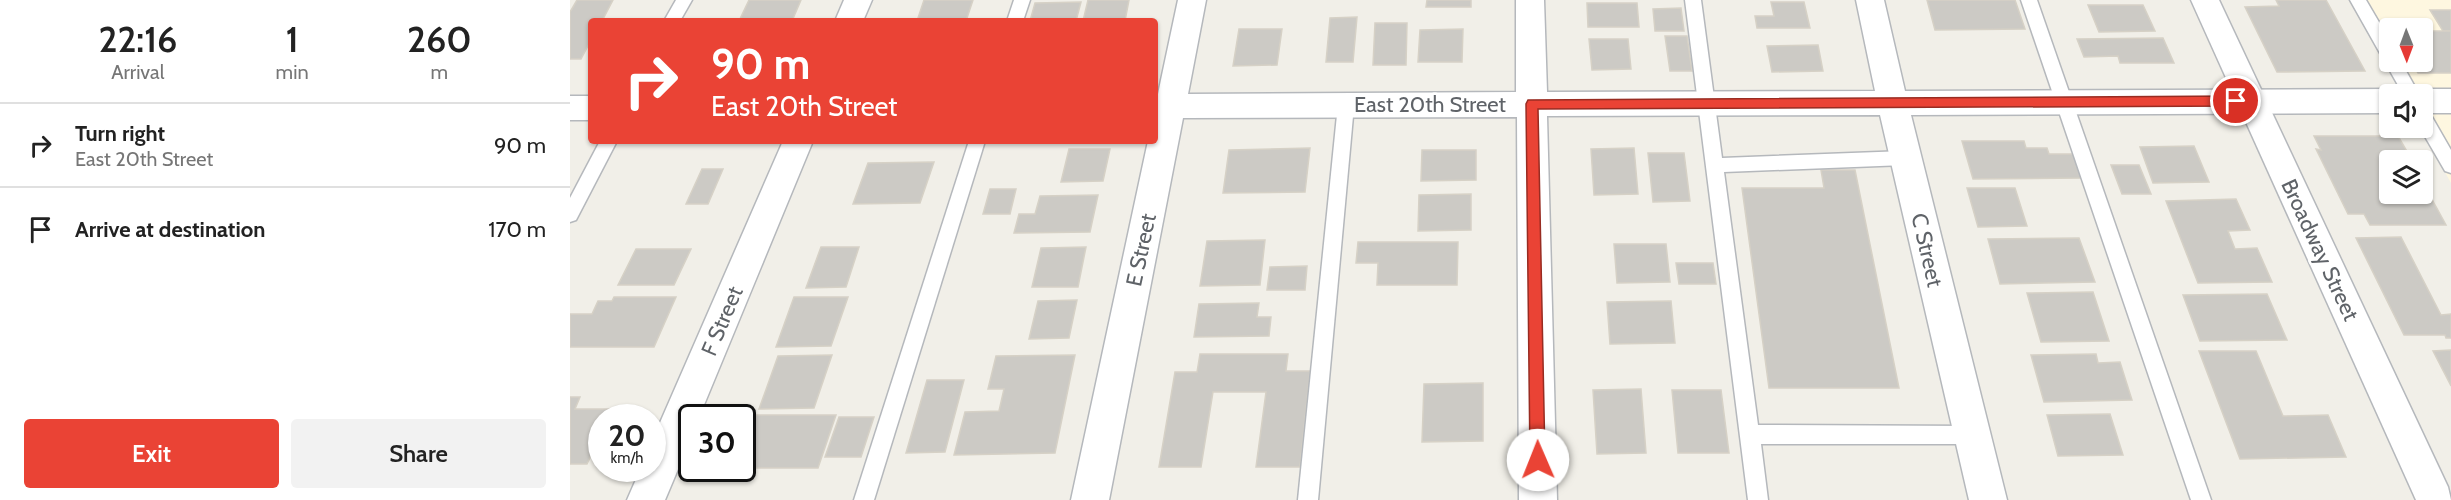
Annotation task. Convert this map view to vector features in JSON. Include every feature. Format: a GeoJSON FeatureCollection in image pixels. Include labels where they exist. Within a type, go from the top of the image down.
{"type":"FeatureCollection","features":[{"type":"Feature","properties":{"kind":"street"},"geometry":{"type":"LineString","coordinates":[[850,18],[858,0]]}},
{"type":"Feature","properties":{"kind":"street","name":"E Street"},"geometry":{"type":"LineString","coordinates":[[1158,132],[1163,105],[1192,0]]}},
{"type":"Feature","properties":{"kind":"street"},"geometry":{"type":"LineString","coordinates":[[1530,0],[1538,500]]}},
{"type":"Feature","properties":{"kind":"street","name":"C Street"},"geometry":{"type":"LineString","coordinates":[[1870,0],[1905,159],[1988,500]]}},
{"type":"Feature","properties":{"kind":"street","name":"Broadway Street"},"geometry":{"type":"LineString","coordinates":[[2205,0],[2435,500]]}},
{"type":"Feature","properties":{"kind":"street","name":"East 20th Street"},"geometry":{"type":"LineString","coordinates":[[1163,105],[2379,101]]}},
{"type":"Feature","properties":{"kind":"street"},"geometry":{"type":"LineString","coordinates":[[2433,101],[2451,101]]}},
{"type":"Feature","properties":{"kind":"street"},"geometry":{"type":"LineString","coordinates":[[570,108],[588,108]]}},
{"type":"Feature","properties":{"kind":"street","name":"F Street"},"geometry":{"type":"LineString","coordinates":[[646,500],[797,144]]}},
{"type":"Feature","properties":{"kind":"street","name":"E Street"},"geometry":{"type":"LineString","coordinates":[[1090,500],[1156,144]]}},
{"type":"Feature","properties":{"kind":"lane"},"geometry":{"type":"LineString","coordinates":[[674,18],[684,0]]}},
{"type":"Feature","properties":{"kind":"lane"},"geometry":{"type":"LineString","coordinates":[[1016,18],[1022,0]]}},
{"type":"Feature","properties":{"kind":"lane"},"geometry":{"type":"LineString","coordinates":[[1693,0],[1758,500]]}},
{"type":"Feature","properties":{"kind":"lane"},"geometry":{"type":"LineString","coordinates":[[2029,0],[2201,500]]}},
{"type":"Feature","properties":{"kind":"lane"},"geometry":{"type":"LineString","coordinates":[[2358,0],[2379,37]]}},
{"type":"Feature","properties":{"kind":"lane"},"geometry":{"type":"LineString","coordinates":[[1308,500],[1346,105]]}},
{"type":"Feature","properties":{"kind":"lane"},"geometry":{"type":"LineString","coordinates":[[2433,134],[2451,166]]}},
{"type":"Feature","properties":{"kind":"lane"},"geometry":{"type":"LineString","coordinates":[[570,215],[607,144]]}},
{"type":"Feature","properties":{"kind":"lane"},"geometry":{"type":"LineString","coordinates":[[864,500],[976,144]]}},
{"type":"Feature","properties":{"kind":"lane"},"geometry":{"type":"LineString","coordinates":[[1714,165],[1905,159]]}},
{"type":"Feature","properties":{"kind":"lane"},"geometry":{"type":"LineString","coordinates":[[1749,434],[1971,435]]}},
{"type":"Feature","properties":{"kind":"shaded area"},"geometry":{"type":"Polygon","coordinates":[[[2350,0],[2451,0],[2451,183],[2426,138],[2433,138],[2433,84],[2396,84],[2390,72],[2433,72],[2433,18],[2379,18],[2379,52],[2350,0]]]}},
{"type":"Feature","properties":{"kind":"building"},"geometry":{"type":"Polygon","coordinates":[[[577,0],[613,0],[604,18],[588,18],[588,46],[581,59],[570,59],[570,12],[577,0]]]}},
{"type":"Feature","properties":{"kind":"building"},"geometry":{"type":"Polygon","coordinates":[[[749,0],[801,0],[793,18],[740,18],[749,0]]]}},
{"type":"Feature","properties":{"kind":"building"},"geometry":{"type":"Polygon","coordinates":[[[924,0],[973,0],[967,18],[918,18],[924,0]]]}},
{"type":"Feature","properties":{"kind":"building"},"geometry":{"type":"Polygon","coordinates":[[[1088,0],[1129,0],[1126,18],[1084,18],[1088,0]]]}},
{"type":"Feature","properties":{"kind":"building"},"geometry":{"type":"Polygon","coordinates":[[[1427,0],[1471,0],[1471,7],[1426,7],[1427,0]]]}},
{"type":"Feature","properties":{"kind":"building"},"geometry":{"type":"Polygon","coordinates":[[[1927,0],[2015,0],[2025,29],[1935,30],[1927,0]]]}},
{"type":"Feature","properties":{"kind":"building"},"geometry":{"type":"Polygon","coordinates":[[[2276,0],[2326,0],[2365,71],[2277,72],[2245,7],[2279,6],[2276,0]]]}},
{"type":"Feature","properties":{"kind":"building"},"geometry":{"type":"Polygon","coordinates":[[[1081,2],[1077,18],[1031,18],[1035,3],[1081,2]]]}},
{"type":"Feature","properties":{"kind":"building"},"geometry":{"type":"Polygon","coordinates":[[[1771,2],[1804,2],[1810,28],[1757,28],[1755,16],[1774,16],[1771,2]]]}},
{"type":"Feature","properties":{"kind":"building"},"geometry":{"type":"Polygon","coordinates":[[[1587,3],[1637,3],[1639,27],[1588,27],[1587,3]]]}},
{"type":"Feature","properties":{"kind":"building"},"geometry":{"type":"Polygon","coordinates":[[[2088,5],[2143,5],[2155,31],[2099,32],[2088,5]]]}},
{"type":"Feature","properties":{"kind":"building"},"geometry":{"type":"Polygon","coordinates":[[[1681,8],[1684,31],[1655,31],[1653,9],[1681,8]]]}},
{"type":"Feature","properties":{"kind":"building"},"geometry":{"type":"Polygon","coordinates":[[[2430,10],[2451,10],[2451,31],[2443,31],[2430,10]]]}},
{"type":"Feature","properties":{"kind":"building"},"geometry":{"type":"Polygon","coordinates":[[[1357,17],[1353,62],[1326,62],[1330,18],[1357,17]]]}},
{"type":"Feature","properties":{"kind":"building"},"geometry":{"type":"Polygon","coordinates":[[[1375,23],[1407,23],[1406,65],[1373,65],[1375,23]]]}},
{"type":"Feature","properties":{"kind":"building"},"geometry":{"type":"Polygon","coordinates":[[[1239,29],[1282,29],[1277,65],[1233,66],[1239,29]]]}},
{"type":"Feature","properties":{"kind":"building"},"geometry":{"type":"Polygon","coordinates":[[[1463,29],[1462,62],[1418,62],[1420,30],[1463,29]]]}},
{"type":"Feature","properties":{"kind":"building"},"geometry":{"type":"Polygon","coordinates":[[[2433,31],[2451,31],[2451,73],[2418,73],[2433,72],[2433,31]]]}},
{"type":"Feature","properties":{"kind":"building"},"geometry":{"type":"Polygon","coordinates":[[[1665,36],[1687,36],[1692,71],[1670,71],[1665,36]]]}},
{"type":"Feature","properties":{"kind":"building"},"geometry":{"type":"Polygon","coordinates":[[[2163,38],[2174,63],[2120,63],[2118,56],[2084,57],[2077,39],[2163,38]]]}},
{"type":"Feature","properties":{"kind":"building"},"geometry":{"type":"Polygon","coordinates":[[[1589,39],[1628,39],[1631,69],[1592,70],[1589,39]]]}},
{"type":"Feature","properties":{"kind":"building"},"geometry":{"type":"Polygon","coordinates":[[[1818,45],[1823,71],[1772,72],[1767,46],[1818,45]]]}},
{"type":"Feature","properties":{"kind":"building"},"geometry":{"type":"Polygon","coordinates":[[[2314,136],[2399,138],[2406,150],[2379,150],[2379,204],[2433,204],[2433,201],[2446,225],[2370,225],[2364,214],[2348,214],[2316,149],[2321,150],[2314,136]]]}},
{"type":"Feature","properties":{"kind":"building"},"geometry":{"type":"Polygon","coordinates":[[[1962,141],[2024,141],[2026,148],[2047,148],[2049,154],[2076,154],[2084,178],[1973,179],[1962,141]]]}},
{"type":"Feature","properties":{"kind":"building"},"geometry":{"type":"Polygon","coordinates":[[[2194,146],[2209,182],[2153,183],[2140,147],[2194,146]]]}},
{"type":"Feature","properties":{"kind":"building"},"geometry":{"type":"Polygon","coordinates":[[[1310,148],[1305,192],[1223,193],[1229,150],[1310,148]]]}},
{"type":"Feature","properties":{"kind":"building"},"geometry":{"type":"Polygon","coordinates":[[[1634,148],[1638,194],[1594,195],[1591,149],[1634,148]]]}},
{"type":"Feature","properties":{"kind":"building"},"geometry":{"type":"Polygon","coordinates":[[[1069,149],[1110,149],[1103,181],[1061,182],[1069,149]]]}},
{"type":"Feature","properties":{"kind":"building"},"geometry":{"type":"Polygon","coordinates":[[[1422,150],[1476,150],[1476,180],[1421,181],[1422,150]]]}},
{"type":"Feature","properties":{"kind":"building"},"geometry":{"type":"Polygon","coordinates":[[[1648,153],[1684,153],[1690,201],[1653,202],[1648,153]]]}},
{"type":"Feature","properties":{"kind":"building"},"geometry":{"type":"Polygon","coordinates":[[[934,162],[920,203],[853,204],[868,163],[934,162]]]}},
{"type":"Feature","properties":{"kind":"building"},"geometry":{"type":"Polygon","coordinates":[[[2111,165],[2139,165],[2151,194],[2122,194],[2111,165]]]}},
{"type":"Feature","properties":{"kind":"building"},"geometry":{"type":"Polygon","coordinates":[[[702,169],[723,169],[708,204],[686,204],[702,169]]]}},
{"type":"Feature","properties":{"kind":"building"},"geometry":{"type":"Polygon","coordinates":[[[1821,170],[1855,170],[1899,388],[1769,388],[1742,188],[1824,188],[1821,170]]]}},
{"type":"Feature","properties":{"kind":"building"},"geometry":{"type":"Polygon","coordinates":[[[1967,188],[2015,188],[2027,226],[1978,227],[1967,188]]]}},
{"type":"Feature","properties":{"kind":"building"},"geometry":{"type":"Polygon","coordinates":[[[990,189],[1016,189],[1010,214],[983,214],[990,189]]]}},
{"type":"Feature","properties":{"kind":"building"},"geometry":{"type":"Polygon","coordinates":[[[1471,194],[1471,230],[1418,231],[1419,195],[1471,194]]]}},
{"type":"Feature","properties":{"kind":"building"},"geometry":{"type":"Polygon","coordinates":[[[1098,195],[1090,232],[1014,233],[1019,214],[1035,214],[1040,196],[1098,195]]]}},
{"type":"Feature","properties":{"kind":"building"},"geometry":{"type":"Polygon","coordinates":[[[2236,199],[2250,230],[2228,231],[2235,249],[2257,248],[2272,282],[2198,283],[2166,201],[2236,199]]]}},
{"type":"Feature","properties":{"kind":"building"},"geometry":{"type":"Polygon","coordinates":[[[2401,237],[2441,315],[2451,314],[2451,338],[2446,338],[2445,335],[2404,335],[2356,238],[2401,237]]]}},
{"type":"Feature","properties":{"kind":"building"},"geometry":{"type":"Polygon","coordinates":[[[2079,238],[2095,282],[2000,284],[1988,239],[2079,238]]]}},
{"type":"Feature","properties":{"kind":"building"},"geometry":{"type":"Polygon","coordinates":[[[1265,240],[1260,285],[1200,286],[1207,241],[1265,240]]]}},
{"type":"Feature","properties":{"kind":"building"},"geometry":{"type":"Polygon","coordinates":[[[1358,242],[1458,242],[1457,285],[1377,285],[1378,263],[1356,263],[1358,242]]]}},
{"type":"Feature","properties":{"kind":"building"},"geometry":{"type":"Polygon","coordinates":[[[1614,244],[1666,244],[1670,282],[1617,283],[1614,244]]]}},
{"type":"Feature","properties":{"kind":"building"},"geometry":{"type":"Polygon","coordinates":[[[821,247],[859,247],[846,287],[806,288],[821,247]]]}},
{"type":"Feature","properties":{"kind":"building"},"geometry":{"type":"Polygon","coordinates":[[[1086,247],[1078,287],[1032,287],[1041,248],[1086,247]]]}},
{"type":"Feature","properties":{"kind":"building"},"geometry":{"type":"Polygon","coordinates":[[[636,249],[691,249],[674,285],[618,285],[636,249]]]}},
{"type":"Feature","properties":{"kind":"building"},"geometry":{"type":"Polygon","coordinates":[[[1676,263],[1713,263],[1716,284],[1679,284],[1676,263]]]}},
{"type":"Feature","properties":{"kind":"building"},"geometry":{"type":"Polygon","coordinates":[[[1307,266],[1305,290],[1267,290],[1270,267],[1307,266]]]}},
{"type":"Feature","properties":{"kind":"building"},"geometry":{"type":"Polygon","coordinates":[[[2093,292],[2109,341],[2041,342],[2027,293],[2093,292]]]}},
{"type":"Feature","properties":{"kind":"building"},"geometry":{"type":"Polygon","coordinates":[[[2267,294],[2287,340],[2200,341],[2183,295],[2267,294]]]}},
{"type":"Feature","properties":{"kind":"building"},"geometry":{"type":"Polygon","coordinates":[[[614,297],[676,297],[654,347],[570,347],[570,314],[592,314],[598,301],[612,301],[614,297]]]}},
{"type":"Feature","properties":{"kind":"building"},"geometry":{"type":"Polygon","coordinates":[[[794,297],[848,297],[831,346],[776,347],[794,297]]]}},
{"type":"Feature","properties":{"kind":"building"},"geometry":{"type":"Polygon","coordinates":[[[1077,300],[1069,338],[1029,339],[1038,301],[1077,300]]]}},
{"type":"Feature","properties":{"kind":"building"},"geometry":{"type":"Polygon","coordinates":[[[1671,301],[1675,343],[1610,344],[1607,302],[1671,301]]]}},
{"type":"Feature","properties":{"kind":"building"},"geometry":{"type":"Polygon","coordinates":[[[1259,303],[1257,317],[1271,317],[1269,336],[1194,337],[1199,304],[1259,303]]]}},
{"type":"Feature","properties":{"kind":"building"},"geometry":{"type":"Polygon","coordinates":[[[2451,350],[2451,386],[2433,351],[2451,350]]]}},
{"type":"Feature","properties":{"kind":"building"},"geometry":{"type":"Polygon","coordinates":[[[2199,351],[2256,351],[2283,416],[2328,415],[2346,457],[2240,459],[2199,351]]]}},
{"type":"Feature","properties":{"kind":"building"},"geometry":{"type":"Polygon","coordinates":[[[1200,354],[1288,354],[1286,371],[1310,371],[1300,467],[1256,467],[1266,392],[1213,392],[1201,467],[1159,467],[1175,372],[1197,372],[1200,354]]]}},
{"type":"Feature","properties":{"kind":"building"},"geometry":{"type":"Polygon","coordinates":[[[2096,354],[2098,363],[2120,362],[2132,400],[2044,402],[2031,355],[2096,354]]]}},
{"type":"Feature","properties":{"kind":"building"},"geometry":{"type":"Polygon","coordinates":[[[832,355],[814,408],[759,409],[778,356],[832,355]]]}},
{"type":"Feature","properties":{"kind":"building"},"geometry":{"type":"Polygon","coordinates":[[[1075,355],[1055,453],[954,455],[965,412],[999,411],[1004,389],[988,389],[996,356],[1075,355]]]}},
{"type":"Feature","properties":{"kind":"building"},"geometry":{"type":"Polygon","coordinates":[[[927,380],[964,380],[945,452],[906,453],[927,380]]]}},
{"type":"Feature","properties":{"kind":"building"},"geometry":{"type":"Polygon","coordinates":[[[1483,383],[1483,441],[1422,442],[1424,384],[1483,383]]]}},
{"type":"Feature","properties":{"kind":"building"},"geometry":{"type":"Polygon","coordinates":[[[1641,389],[1646,453],[1597,454],[1593,390],[1641,389]]]}},
{"type":"Feature","properties":{"kind":"building"},"geometry":{"type":"Polygon","coordinates":[[[1672,390],[1721,390],[1729,453],[1678,453],[1672,390]]]}},
{"type":"Feature","properties":{"kind":"building"},"geometry":{"type":"Polygon","coordinates":[[[570,397],[580,397],[575,409],[588,409],[588,462],[587,464],[570,464],[570,397]]]}},
{"type":"Feature","properties":{"kind":"building"},"geometry":{"type":"Polygon","coordinates":[[[2110,414],[2123,455],[2058,456],[2047,415],[2110,414]]]}},
{"type":"Feature","properties":{"kind":"building"},"geometry":{"type":"Polygon","coordinates":[[[756,415],[836,415],[818,468],[756,468],[756,415]]]}},
{"type":"Feature","properties":{"kind":"building"},"geometry":{"type":"Polygon","coordinates":[[[839,417],[874,417],[861,457],[825,457],[839,417]]]}},
{"type":"Feature","properties":{"kind":"route"},"geometry":{"type":"LineString","coordinates":[[1538,460],[1532,104],[2236,101]]}}]}
